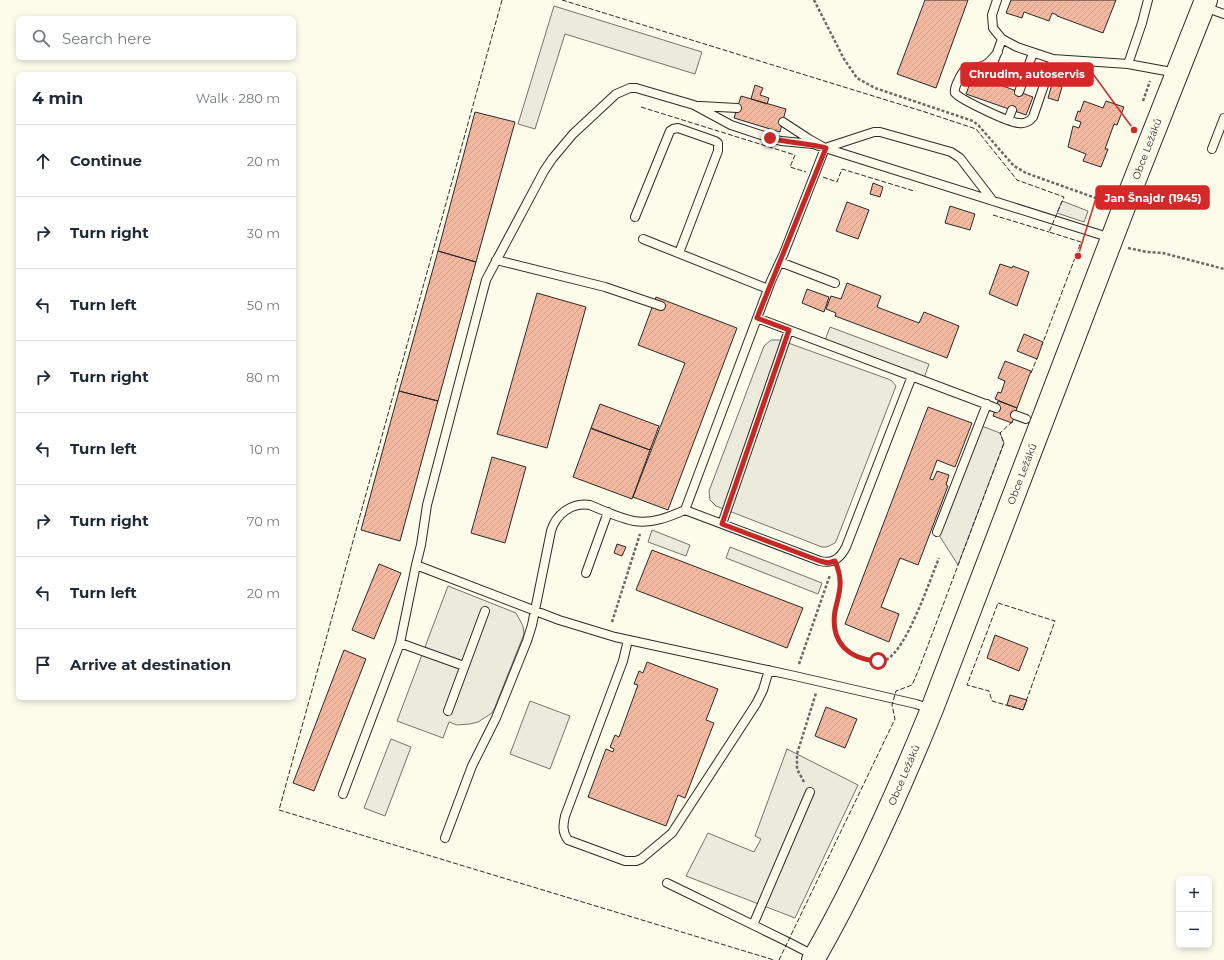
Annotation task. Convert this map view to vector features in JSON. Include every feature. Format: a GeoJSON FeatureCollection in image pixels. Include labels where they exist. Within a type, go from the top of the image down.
{"type":"FeatureCollection","features":[{"type":"Feature","properties":{"kind":"main road","name":"Obce Ležáků"},"geometry":{"type":"LineString","coordinates":[[818,953],[875,842],[932,709],[1124,207],[1205,3]]}},
{"type":"Feature","properties":{"kind":"lane"},"geometry":{"type":"LineString","coordinates":[[997,0],[991,22],[993,28],[1002,39],[1009,44],[1053,59],[1128,64],[1177,73]]}},
{"type":"Feature","properties":{"kind":"lane"},"geometry":{"type":"LineString","coordinates":[[1128,64],[1148,0]]}},
{"type":"Feature","properties":{"kind":"lane"},"geometry":{"type":"LineString","coordinates":[[1205,3],[1224,14]]}},
{"type":"Feature","properties":{"kind":"lane"},"geometry":{"type":"LineString","coordinates":[[986,80],[1002,39]]}},
{"type":"Feature","properties":{"kind":"lane"},"geometry":{"type":"LineString","coordinates":[[998,52],[986,64],[964,70],[954,91],[956,95],[978,102],[1014,123],[1024,123],[1033,117],[1053,59]]}},
{"type":"Feature","properties":{"kind":"lane"},"geometry":{"type":"LineString","coordinates":[[1019,92],[1033,53]]}},
{"type":"Feature","properties":{"kind":"lane"},"geometry":{"type":"LineString","coordinates":[[343,794],[400,643],[421,545],[427,505],[486,280],[552,159],[573,134],[616,94],[630,88],[636,88],[694,105],[731,125],[763,136],[781,141],[813,144],[993,201],[1111,242]]}},
{"type":"Feature","properties":{"kind":"lane"},"geometry":{"type":"LineString","coordinates":[[694,105],[737,108]]}},
{"type":"Feature","properties":{"kind":"lane"},"geometry":{"type":"LineString","coordinates":[[1008,120],[1012,110]]}},
{"type":"Feature","properties":{"kind":"lane"},"geometry":{"type":"LineString","coordinates":[[1212,148],[1224,118]]}},
{"type":"Feature","properties":{"kind":"lane"},"geometry":{"type":"LineString","coordinates":[[783,122],[826,148],[874,132],[880,132],[892,134],[945,150],[960,158],[993,201]]}},
{"type":"Feature","properties":{"kind":"lane"},"geometry":{"type":"LineString","coordinates":[[635,217],[670,131],[678,128],[715,141],[718,144],[718,151],[679,253]]}},
{"type":"Feature","properties":{"kind":"lane"},"geometry":{"type":"LineString","coordinates":[[685,510],[768,289],[826,148]]}},
{"type":"Feature","properties":{"kind":"lane"},"geometry":{"type":"LineString","coordinates":[[643,239],[768,289]]}},
{"type":"Feature","properties":{"kind":"lane"},"geometry":{"type":"LineString","coordinates":[[496,260],[605,287],[661,306]]}},
{"type":"Feature","properties":{"kind":"lane"},"geometry":{"type":"LineString","coordinates":[[780,262],[835,284]]}},
{"type":"Feature","properties":{"kind":"lane"},"geometry":{"type":"LineString","coordinates":[[757,318],[996,408]]}},
{"type":"Feature","properties":{"kind":"lane"},"geometry":{"type":"LineString","coordinates":[[722,524],[789,330]]}},
{"type":"Feature","properties":{"kind":"lane"},"geometry":{"type":"LineString","coordinates":[[445,838],[472,766],[496,718],[527,641],[535,610],[551,531],[556,519],[566,511],[579,505],[590,505],[627,519],[641,522],[659,520],[685,510],[820,561],[828,563],[835,561],[841,556],[846,547],[912,376]]}},
{"type":"Feature","properties":{"kind":"lane"},"geometry":{"type":"LineString","coordinates":[[937,532],[987,404]]}},
{"type":"Feature","properties":{"kind":"lane"},"geometry":{"type":"LineString","coordinates":[[1015,415],[1026,419]]}},
{"type":"Feature","properties":{"kind":"lane"},"geometry":{"type":"LineString","coordinates":[[586,573],[608,512]]}},
{"type":"Feature","properties":{"kind":"lane"},"geometry":{"type":"LineString","coordinates":[[416,565],[587,629],[608,635],[769,670],[932,709]]}},
{"type":"Feature","properties":{"kind":"lane"},"geometry":{"type":"LineString","coordinates":[[448,711],[485,611]]}},
{"type":"Feature","properties":{"kind":"lane"},"geometry":{"type":"LineString","coordinates":[[628,640],[623,661],[565,816],[563,828],[564,835],[568,840],[625,861],[636,861],[641,859],[672,833],[756,704],[763,690],[769,670]]}},
{"type":"Feature","properties":{"kind":"lane"},"geometry":{"type":"LineString","coordinates":[[400,643],[464,666]]}},
{"type":"Feature","properties":{"kind":"lane"},"geometry":{"type":"LineString","coordinates":[[753,925],[810,792]]}},
{"type":"Feature","properties":{"kind":"lane"},"geometry":{"type":"LineString","coordinates":[[667,883],[753,925],[818,953]]}},
{"type":"Feature","properties":{"kind":"path"},"geometry":{"type":"LineString","coordinates":[[814,0],[844,59],[857,78],[875,88],[973,121],[1014,166],[1026,174],[1124,207]]}},
{"type":"Feature","properties":{"kind":"path"},"geometry":{"type":"LineString","coordinates":[[1111,242],[1147,252],[1163,253],[1224,269]]}},
{"type":"Feature","properties":{"kind":"path"},"geometry":{"type":"LineString","coordinates":[[608,635],[640,539],[641,522]]}},
{"type":"Feature","properties":{"kind":"path"},"geometry":{"type":"LineString","coordinates":[[835,561],[840,573],[834,625],[838,640],[843,648],[850,654],[861,658],[884,661],[898,650],[906,636],[939,558]]}},
{"type":"Feature","properties":{"kind":"path"},"geometry":{"type":"LineString","coordinates":[[795,676],[835,561]]}},
{"type":"Feature","properties":{"kind":"path"},"geometry":{"type":"LineString","coordinates":[[810,792],[800,774],[796,761],[820,682]]}},
{"type":"Feature","properties":{"kind":"shaded area"},"geometry":{"type":"Polygon","coordinates":[[[554,6],[702,52],[695,74],[565,34],[535,129],[518,124],[554,6]]]}},
{"type":"Feature","properties":{"kind":"shaded area"},"geometry":{"type":"Polygon","coordinates":[[[1062,201],[1088,211],[1084,222],[1057,213],[1062,201]]]}},
{"type":"Feature","properties":{"kind":"shaded area"},"geometry":{"type":"Polygon","coordinates":[[[830,327],[929,364],[923,381],[824,343],[830,327]]]}},
{"type":"Feature","properties":{"kind":"shaded area"},"geometry":{"type":"Polygon","coordinates":[[[771,340],[780,340],[888,379],[896,386],[837,539],[835,543],[827,547],[822,547],[716,506],[710,500],[709,491],[764,346],[771,340]]]}},
{"type":"Feature","properties":{"kind":"shaded area"},"geometry":{"type":"Polygon","coordinates":[[[979,425],[1000,433],[1004,443],[958,565],[937,532],[979,425]]]}},
{"type":"Feature","properties":{"kind":"shaded area"},"geometry":{"type":"Polygon","coordinates":[[[652,530],[690,545],[686,556],[648,542],[652,530]]]}},
{"type":"Feature","properties":{"kind":"shaded area"},"geometry":{"type":"Polygon","coordinates":[[[730,547],[822,583],[818,594],[726,558],[730,547]]]}},
{"type":"Feature","properties":{"kind":"shaded area"},"geometry":{"type":"Polygon","coordinates":[[[448,586],[516,613],[523,626],[524,634],[492,713],[478,722],[470,724],[457,725],[449,722],[443,738],[397,721],[448,586]]]}},
{"type":"Feature","properties":{"kind":"shaded area"},"geometry":{"type":"Polygon","coordinates":[[[530,701],[570,716],[550,769],[510,754],[530,701]]]}},
{"type":"Feature","properties":{"kind":"shaded area"},"geometry":{"type":"Polygon","coordinates":[[[391,739],[411,747],[385,816],[364,808],[391,739]]]}},
{"type":"Feature","properties":{"kind":"shaded area"},"geometry":{"type":"Polygon","coordinates":[[[787,749],[858,785],[795,918],[686,876],[708,833],[754,852],[761,839],[755,836],[787,749]]]}},
{"type":"Feature","properties":{"kind":"building"},"geometry":{"type":"Polygon","coordinates":[[[925,0],[968,0],[936,88],[897,74],[925,0]]]}},
{"type":"Feature","properties":{"kind":"building"},"geometry":{"type":"Polygon","coordinates":[[[1011,0],[1116,0],[1103,33],[1052,13],[1049,21],[1024,12],[1022,18],[1006,13],[1011,0]]]}},
{"type":"Feature","properties":{"kind":"building"},"geometry":{"type":"Polygon","coordinates":[[[973,75],[1033,97],[1026,115],[966,94],[973,75]]]}},
{"type":"Feature","properties":{"kind":"building"},"geometry":{"type":"Polygon","coordinates":[[[1052,84],[1062,87],[1058,101],[1048,98],[1052,84]]]}},
{"type":"Feature","properties":{"kind":"building"},"geometry":{"type":"Polygon","coordinates":[[[755,85],[763,88],[760,95],[769,98],[767,104],[751,99],[755,85]]]}},
{"type":"Feature","properties":{"kind":"building"},"geometry":{"type":"Polygon","coordinates":[[[741,96],[786,109],[780,132],[734,118],[741,96]]]}},
{"type":"Feature","properties":{"kind":"building"},"geometry":{"type":"Polygon","coordinates":[[[1084,101],[1103,108],[1106,101],[1124,107],[1117,125],[1114,124],[1105,149],[1108,149],[1101,167],[1083,161],[1086,154],[1068,147],[1073,126],[1079,128],[1081,122],[1075,120],[1084,101]]]}},
{"type":"Feature","properties":{"kind":"building"},"geometry":{"type":"Polygon","coordinates":[[[475,112],[515,122],[476,262],[438,251],[475,112]]]}},
{"type":"Feature","properties":{"kind":"building"},"geometry":{"type":"Polygon","coordinates":[[[873,183],[883,187],[880,197],[870,194],[873,183]]]}},
{"type":"Feature","properties":{"kind":"building"},"geometry":{"type":"Polygon","coordinates":[[[847,202],[869,210],[858,239],[836,231],[847,202]]]}},
{"type":"Feature","properties":{"kind":"building"},"geometry":{"type":"Polygon","coordinates":[[[950,206],[975,214],[970,230],[945,223],[950,206]]]}},
{"type":"Feature","properties":{"kind":"building"},"geometry":{"type":"Polygon","coordinates":[[[438,251],[476,262],[438,401],[399,391],[438,251]]]}},
{"type":"Feature","properties":{"kind":"building"},"geometry":{"type":"Polygon","coordinates":[[[1000,264],[1012,268],[1013,266],[1029,272],[1017,306],[989,294],[1000,264]]]}},
{"type":"Feature","properties":{"kind":"building"},"geometry":{"type":"Polygon","coordinates":[[[847,283],[881,296],[877,307],[919,323],[924,312],[959,326],[947,358],[835,316],[836,313],[826,309],[831,296],[841,299],[847,283]]]}},
{"type":"Feature","properties":{"kind":"building"},"geometry":{"type":"Polygon","coordinates":[[[807,289],[829,297],[824,312],[802,303],[807,289]]]}},
{"type":"Feature","properties":{"kind":"building"},"geometry":{"type":"Polygon","coordinates":[[[537,293],[586,307],[547,448],[497,434],[537,293]]]}},
{"type":"Feature","properties":{"kind":"building"},"geometry":{"type":"Polygon","coordinates":[[[656,297],[737,328],[668,510],[633,497],[685,363],[638,345],[656,297]]]}},
{"type":"Feature","properties":{"kind":"building"},"geometry":{"type":"Polygon","coordinates":[[[1024,334],[1043,342],[1037,359],[1017,351],[1024,334]]]}},
{"type":"Feature","properties":{"kind":"building"},"geometry":{"type":"Polygon","coordinates":[[[1005,361],[1031,371],[1017,408],[995,399],[998,392],[1001,393],[1005,381],[998,378],[1005,361]]]}},
{"type":"Feature","properties":{"kind":"building"},"geometry":{"type":"Polygon","coordinates":[[[399,391],[438,401],[400,541],[361,530],[399,391]]]}},
{"type":"Feature","properties":{"kind":"building"},"geometry":{"type":"Polygon","coordinates":[[[998,401],[1017,408],[1012,423],[993,416],[998,401]]]}},
{"type":"Feature","properties":{"kind":"building"},"geometry":{"type":"Polygon","coordinates":[[[600,404],[659,426],[650,450],[592,429],[591,428],[600,404]]]}},
{"type":"Feature","properties":{"kind":"building"},"geometry":{"type":"Polygon","coordinates":[[[928,407],[972,423],[955,467],[937,460],[930,479],[933,480],[937,471],[949,475],[946,485],[948,486],[918,565],[900,558],[881,607],[899,614],[889,642],[845,624],[928,407]]]}},
{"type":"Feature","properties":{"kind":"building"},"geometry":{"type":"Polygon","coordinates":[[[591,428],[650,450],[632,499],[573,477],[591,428]]]}},
{"type":"Feature","properties":{"kind":"building"},"geometry":{"type":"Polygon","coordinates":[[[492,457],[526,467],[505,543],[471,533],[492,457]]]}},
{"type":"Feature","properties":{"kind":"building"},"geometry":{"type":"Polygon","coordinates":[[[617,544],[626,547],[622,556],[614,553],[617,544]]]}},
{"type":"Feature","properties":{"kind":"building"},"geometry":{"type":"Polygon","coordinates":[[[652,550],[803,608],[787,648],[636,590],[652,550]]]}},
{"type":"Feature","properties":{"kind":"building"},"geometry":{"type":"Polygon","coordinates":[[[379,564],[401,573],[374,639],[352,630],[379,564]]]}},
{"type":"Feature","properties":{"kind":"building"},"geometry":{"type":"Polygon","coordinates":[[[995,635],[1028,648],[1019,671],[987,658],[995,635]]]}},
{"type":"Feature","properties":{"kind":"building"},"geometry":{"type":"Polygon","coordinates":[[[344,650],[366,659],[314,791],[293,783],[344,650]]]}},
{"type":"Feature","properties":{"kind":"building"},"geometry":{"type":"Polygon","coordinates":[[[647,662],[718,689],[706,720],[714,723],[685,798],[678,795],[666,826],[588,797],[606,749],[613,752],[614,749],[610,747],[615,735],[619,737],[638,685],[634,684],[639,671],[643,673],[647,662]]]}},
{"type":"Feature","properties":{"kind":"building"},"geometry":{"type":"Polygon","coordinates":[[[1010,695],[1027,700],[1023,710],[1007,705],[1010,695]]]}},
{"type":"Feature","properties":{"kind":"building"},"geometry":{"type":"Polygon","coordinates":[[[826,707],[857,719],[845,748],[815,736],[826,707]]]}},
{"type":"Feature","properties":{"kind":"fence"},"geometry":{"type":"LineString","coordinates":[[502,0],[279,810],[774,960]]}},
{"type":"Feature","properties":{"kind":"fence"},"geometry":{"type":"LineString","coordinates":[[562,0],[976,129],[1017,180],[1064,197],[1049,232],[1081,242],[1042,345]]}},
{"type":"Feature","properties":{"kind":"fence"},"geometry":{"type":"LineString","coordinates":[[641,107],[795,155],[790,167],[806,172]]}},
{"type":"Feature","properties":{"kind":"fence"},"geometry":{"type":"LineString","coordinates":[[823,177],[837,182],[842,169],[914,191]]}},
{"type":"Feature","properties":{"kind":"fence"},"geometry":{"type":"LineString","coordinates":[[993,215],[1049,232]]}},
{"type":"Feature","properties":{"kind":"fence"},"geometry":{"type":"LineString","coordinates":[[1031,373],[1037,358]]}},
{"type":"Feature","properties":{"kind":"fence"},"geometry":{"type":"LineString","coordinates":[[779,960],[895,719],[892,705],[896,691],[912,685],[919,669],[1004,443],[1000,433],[1013,421]]}},
{"type":"Feature","properties":{"kind":"fence"},"geometry":{"type":"LineString","coordinates":[[998,603],[1055,621],[1023,710],[992,701],[989,691],[967,685],[998,603]]}},
{"type":"Feature","properties":{"kind":"place","name":"Chrudim, autoservis"},"geometry":{"type":"Point","coordinates":[1134,130]}},
{"type":"Feature","properties":{"kind":"place","name":"Jan Šnajdr (1945)"},"geometry":{"type":"Point","coordinates":[1078,256]}},
{"type":"Feature","properties":{"kind":"route"},"geometry":{"type":"LineString","coordinates":[[770,138],[781,141],[813,144],[826,148],[757,318],[789,330],[722,524],[820,561],[828,563],[835,561],[840,573],[834,625],[838,640],[843,648],[850,654],[871,661],[878,661]]}}]}
